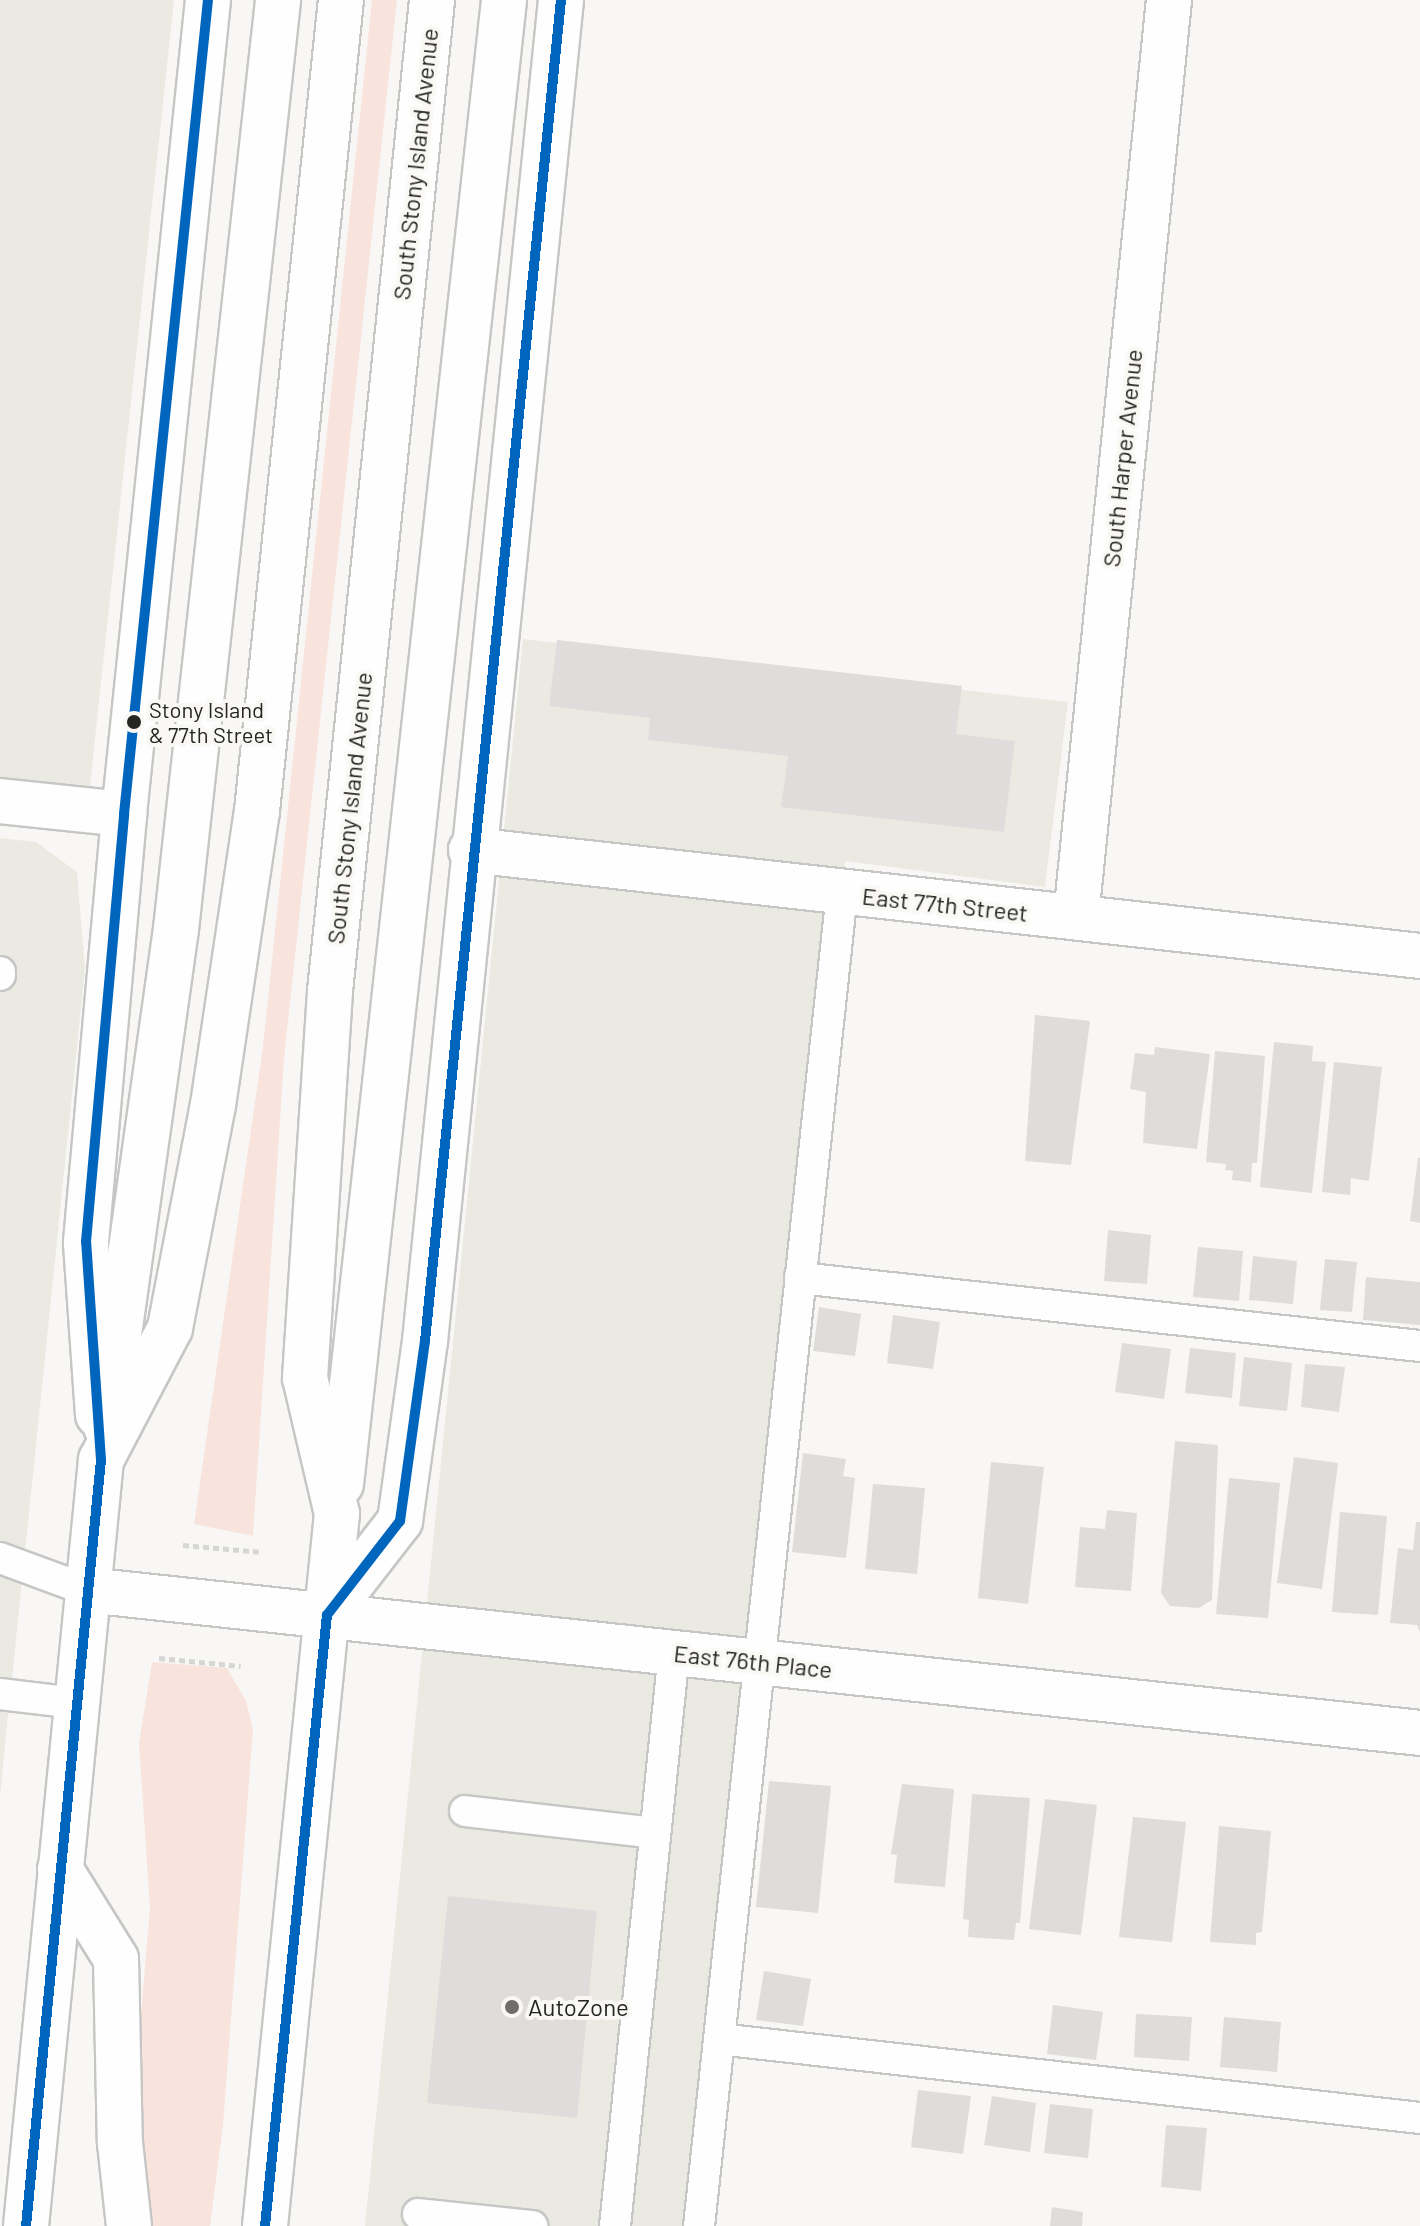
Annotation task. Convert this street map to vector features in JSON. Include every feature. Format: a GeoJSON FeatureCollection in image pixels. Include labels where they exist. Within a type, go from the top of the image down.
{"type":"FeatureCollection","features":[{"type":"Feature","properties":{"kind":"main road"},"geometry":{"type":"LineString","coordinates":[[101,1460],[86,1242],[124,814],[208,0]]}},
{"type":"Feature","properties":{"kind":"main road"},"geometry":{"type":"LineString","coordinates":[[26,2226],[101,1460],[176,929],[278,0]]}},
{"type":"Feature","properties":{"kind":"main road"},"geometry":{"type":"LineString","coordinates":[[101,1460],[170,1328],[213,1105],[257,811],[341,0]]}},
{"type":"Feature","properties":{"kind":"main road","name":"South Stony Island Avenue"},"geometry":{"type":"LineString","coordinates":[[265,2226],[337,1514],[305,1378],[330,991],[432,0]]}},
{"type":"Feature","properties":{"kind":"main road"},"geometry":{"type":"LineString","coordinates":[[337,1514],[504,0]]}},
{"type":"Feature","properties":{"kind":"main road"},"geometry":{"type":"LineString","coordinates":[[327,1615],[400,1521],[425,1341],[471,850],[561,0]]}},
{"type":"Feature","properties":{"kind":"main road","name":"South Harper Avenue"},"geometry":{"type":"LineString","coordinates":[[1076,917],[1169,0]]}},
{"type":"Feature","properties":{"kind":"main road"},"geometry":{"type":"LineString","coordinates":[[0,801],[124,814]]}},
{"type":"Feature","properties":{"kind":"main road","name":"East 77th Street"},"geometry":{"type":"LineString","coordinates":[[471,850],[1420,956]]}},
{"type":"Feature","properties":{"kind":"main road","name":"East 76th Place"},"geometry":{"type":"LineString","coordinates":[[87,1590],[1420,1733]]}},
{"type":"Feature","properties":{"kind":"main road"},"geometry":{"type":"LineString","coordinates":[[60,1869],[116,1959],[120,2143],[129,2226]]}},
{"type":"Feature","properties":{"kind":"lane"},"geometry":{"type":"LineString","coordinates":[[699,2226],[842,893]]}},
{"type":"Feature","properties":{"kind":"lane"},"geometry":{"type":"LineString","coordinates":[[800,1278],[1420,1346]]}},
{"type":"Feature","properties":{"kind":"lane"},"geometry":{"type":"LineString","coordinates":[[0,1558],[87,1590]]}},
{"type":"Feature","properties":{"kind":"lane"},"geometry":{"type":"LineString","coordinates":[[615,2226],[674,1652]]}},
{"type":"Feature","properties":{"kind":"lane"},"geometry":{"type":"LineString","coordinates":[[0,1694],[76,1703]]}},
{"type":"Feature","properties":{"kind":"lane"},"geometry":{"type":"LineString","coordinates":[[465,1811],[655,1833]]}},
{"type":"Feature","properties":{"kind":"lane"},"geometry":{"type":"LineString","coordinates":[[719,2039],[1420,2118]]}},
{"type":"Feature","properties":{"kind":"lane"},"geometry":{"type":"LineString","coordinates":[[418,2214],[532,2226]]}},
{"type":"Feature","properties":{"kind":"path"},"geometry":{"type":"LineString","coordinates":[[183,1545],[261,1552]]}},
{"type":"Feature","properties":{"kind":"path"},"geometry":{"type":"LineString","coordinates":[[159,1658],[241,1666]]}},
{"type":"Feature","properties":{"kind":"shaded area"},"geometry":{"type":"Polygon","coordinates":[[[0,0],[174,0],[90,786],[0,777],[0,0]]]}},
{"type":"Feature","properties":{"kind":"shaded area"},"geometry":{"type":"Polygon","coordinates":[[[372,0],[397,0],[284,1059],[253,1536],[194,1524],[263,1047],[372,0]]]}},
{"type":"Feature","properties":{"kind":"shaded area"},"geometry":{"type":"Polygon","coordinates":[[[523,639],[1068,702],[1045,887],[845,861],[705,2226],[365,2226],[523,639]]]}},
{"type":"Feature","properties":{"kind":"shaded area"},"geometry":{"type":"Polygon","coordinates":[[[0,838],[36,842],[77,872],[85,969],[0,1795],[0,838]]]}},
{"type":"Feature","properties":{"kind":"shaded area"},"geometry":{"type":"Polygon","coordinates":[[[152,1662],[227,1668],[246,1701],[253,1729],[223,2125],[210,2226],[148,2226],[133,2109],[150,1908],[139,1743],[152,1662]]]}},
{"type":"Feature","properties":{"kind":"building"},"geometry":{"type":"Polygon","coordinates":[[[557,640],[962,686],[956,734],[1015,741],[1004,832],[781,807],[788,756],[648,740],[650,718],[549,706],[557,640]]]}},
{"type":"Feature","properties":{"kind":"building"},"geometry":{"type":"Polygon","coordinates":[[[1035,1015],[1090,1021],[1071,1165],[1025,1161],[1035,1015]]]}},
{"type":"Feature","properties":{"kind":"building"},"geometry":{"type":"Polygon","coordinates":[[[1274,1042],[1313,1046],[1312,1061],[1326,1062],[1312,1193],[1260,1187],[1274,1042]]]}},
{"type":"Feature","properties":{"kind":"building"},"geometry":{"type":"Polygon","coordinates":[[[1155,1047],[1210,1054],[1197,1149],[1143,1143],[1146,1092],[1130,1089],[1135,1053],[1154,1055],[1155,1047]]]}},
{"type":"Feature","properties":{"kind":"building"},"geometry":{"type":"Polygon","coordinates":[[[1215,1051],[1265,1056],[1257,1163],[1252,1163],[1251,1182],[1232,1180],[1233,1171],[1225,1170],[1226,1164],[1206,1162],[1215,1051]]]}},
{"type":"Feature","properties":{"kind":"building"},"geometry":{"type":"Polygon","coordinates":[[[1334,1062],[1382,1067],[1369,1181],[1351,1178],[1350,1195],[1322,1192],[1334,1062]]]}},
{"type":"Feature","properties":{"kind":"building"},"geometry":{"type":"Polygon","coordinates":[[[1420,1158],[1420,1223],[1410,1221],[1420,1158]]]}},
{"type":"Feature","properties":{"kind":"building"},"geometry":{"type":"Polygon","coordinates":[[[1108,1230],[1151,1235],[1147,1284],[1104,1281],[1108,1230]]]}},
{"type":"Feature","properties":{"kind":"building"},"geometry":{"type":"Polygon","coordinates":[[[1198,1247],[1243,1251],[1239,1301],[1193,1297],[1198,1247]]]}},
{"type":"Feature","properties":{"kind":"building"},"geometry":{"type":"Polygon","coordinates":[[[1253,1256],[1297,1261],[1293,1304],[1249,1300],[1253,1256]]]}},
{"type":"Feature","properties":{"kind":"building"},"geometry":{"type":"Polygon","coordinates":[[[1325,1259],[1357,1262],[1352,1312],[1320,1310],[1325,1259]]]}},
{"type":"Feature","properties":{"kind":"building"},"geometry":{"type":"Polygon","coordinates":[[[1366,1277],[1420,1282],[1420,1325],[1363,1320],[1366,1277]]]}},
{"type":"Feature","properties":{"kind":"building"},"geometry":{"type":"Polygon","coordinates":[[[819,1307],[861,1314],[855,1356],[813,1351],[819,1307]]]}},
{"type":"Feature","properties":{"kind":"building"},"geometry":{"type":"Polygon","coordinates":[[[893,1315],[940,1322],[933,1369],[887,1363],[893,1315]]]}},
{"type":"Feature","properties":{"kind":"building"},"geometry":{"type":"Polygon","coordinates":[[[1122,1343],[1171,1349],[1164,1399],[1115,1392],[1122,1343]]]}},
{"type":"Feature","properties":{"kind":"building"},"geometry":{"type":"Polygon","coordinates":[[[1190,1348],[1236,1353],[1232,1398],[1185,1393],[1190,1348]]]}},
{"type":"Feature","properties":{"kind":"building"},"geometry":{"type":"Polygon","coordinates":[[[1244,1357],[1292,1363],[1287,1411],[1239,1406],[1244,1357]]]}},
{"type":"Feature","properties":{"kind":"building"},"geometry":{"type":"Polygon","coordinates":[[[1305,1364],[1345,1367],[1339,1412],[1301,1407],[1305,1364]]]}},
{"type":"Feature","properties":{"kind":"building"},"geometry":{"type":"Polygon","coordinates":[[[1175,1441],[1218,1445],[1212,1600],[1199,1608],[1170,1606],[1161,1593],[1175,1441]]]}},
{"type":"Feature","properties":{"kind":"building"},"geometry":{"type":"Polygon","coordinates":[[[803,1453],[846,1459],[843,1476],[855,1478],[846,1558],[792,1552],[803,1453]]]}},
{"type":"Feature","properties":{"kind":"building"},"geometry":{"type":"Polygon","coordinates":[[[1294,1457],[1338,1463],[1322,1589],[1277,1583],[1294,1457]]]}},
{"type":"Feature","properties":{"kind":"building"},"geometry":{"type":"Polygon","coordinates":[[[991,1462],[1044,1467],[1028,1604],[978,1598],[991,1462]]]}},
{"type":"Feature","properties":{"kind":"building"},"geometry":{"type":"Polygon","coordinates":[[[1229,1478],[1280,1483],[1268,1618],[1216,1614],[1229,1478]]]}},
{"type":"Feature","properties":{"kind":"building"},"geometry":{"type":"Polygon","coordinates":[[[873,1484],[925,1488],[917,1574],[865,1569],[873,1484]]]}},
{"type":"Feature","properties":{"kind":"building"},"geometry":{"type":"Polygon","coordinates":[[[1107,1510],[1137,1513],[1131,1591],[1075,1587],[1080,1527],[1105,1529],[1107,1510]]]}},
{"type":"Feature","properties":{"kind":"building"},"geometry":{"type":"Polygon","coordinates":[[[1340,1512],[1387,1516],[1378,1615],[1332,1612],[1340,1512]]]}},
{"type":"Feature","properties":{"kind":"building"},"geometry":{"type":"Polygon","coordinates":[[[1416,1522],[1420,1522],[1420,1632],[1417,1625],[1390,1623],[1398,1548],[1413,1550],[1416,1522]]]}},
{"type":"Feature","properties":{"kind":"building"},"geometry":{"type":"Polygon","coordinates":[[[769,1781],[831,1786],[818,1913],[756,1907],[769,1781]]]}},
{"type":"Feature","properties":{"kind":"building"},"geometry":{"type":"Polygon","coordinates":[[[902,1784],[954,1789],[945,1887],[894,1883],[897,1855],[891,1854],[902,1784]]]}},
{"type":"Feature","properties":{"kind":"building"},"geometry":{"type":"Polygon","coordinates":[[[972,1794],[1030,1798],[1020,1923],[1016,1923],[1014,1940],[968,1937],[969,1920],[963,1919],[972,1794]]]}},
{"type":"Feature","properties":{"kind":"building"},"geometry":{"type":"Polygon","coordinates":[[[1045,1799],[1097,1805],[1081,1935],[1029,1929],[1045,1799]]]}},
{"type":"Feature","properties":{"kind":"building"},"geometry":{"type":"Polygon","coordinates":[[[1133,1817],[1186,1822],[1172,1942],[1119,1937],[1133,1817]]]}},
{"type":"Feature","properties":{"kind":"building"},"geometry":{"type":"Polygon","coordinates":[[[1219,1826],[1271,1831],[1262,1932],[1256,1933],[1256,1945],[1210,1942],[1219,1826]]]}},
{"type":"Feature","properties":{"kind":"building","name":"AutoZone"},"geometry":{"type":"Polygon","coordinates":[[[448,1896],[597,1911],[577,2118],[427,2103],[448,1896]]]}},
{"type":"Feature","properties":{"kind":"building"},"geometry":{"type":"Polygon","coordinates":[[[764,1971],[811,1979],[803,2026],[756,2020],[764,1971]]]}},
{"type":"Feature","properties":{"kind":"building"},"geometry":{"type":"Polygon","coordinates":[[[1053,2005],[1103,2012],[1096,2060],[1047,2054],[1053,2005]]]}},
{"type":"Feature","properties":{"kind":"building"},"geometry":{"type":"Polygon","coordinates":[[[1136,2014],[1192,2017],[1189,2061],[1134,2057],[1136,2014]]]}},
{"type":"Feature","properties":{"kind":"building"},"geometry":{"type":"Polygon","coordinates":[[[1224,2017],[1281,2022],[1277,2072],[1220,2067],[1224,2017]]]}},
{"type":"Feature","properties":{"kind":"building"},"geometry":{"type":"Polygon","coordinates":[[[918,2090],[971,2096],[963,2154],[911,2147],[918,2090]]]}},
{"type":"Feature","properties":{"kind":"building"},"geometry":{"type":"Polygon","coordinates":[[[992,2096],[1036,2103],[1030,2152],[984,2145],[992,2096]]]}},
{"type":"Feature","properties":{"kind":"building"},"geometry":{"type":"Polygon","coordinates":[[[1050,2104],[1093,2109],[1088,2158],[1044,2153],[1050,2104]]]}},
{"type":"Feature","properties":{"kind":"building"},"geometry":{"type":"Polygon","coordinates":[[[1166,2125],[1207,2128],[1201,2191],[1161,2187],[1166,2125]]]}},
{"type":"Feature","properties":{"kind":"building"},"geometry":{"type":"Polygon","coordinates":[[[1052,2207],[1083,2212],[1082,2226],[1050,2226],[1052,2207]]]}},
{"type":"Feature","properties":{"kind":"transit line"},"geometry":{"type":"LineString","coordinates":[[26,2226],[101,1460],[86,1242],[124,814],[208,0]]}},
{"type":"Feature","properties":{"kind":"transit line"},"geometry":{"type":"LineString","coordinates":[[265,2226],[327,1615],[400,1521],[425,1341],[561,0]]}},
{"type":"Feature","properties":{"kind":"place","name":"Stony Island & 77th Street"},"geometry":{"type":"Point","coordinates":[134,722]}},
{"type":"Feature","properties":{"kind":"place","name":"AutoZone"},"geometry":{"type":"Point","coordinates":[512,2007]}}]}
